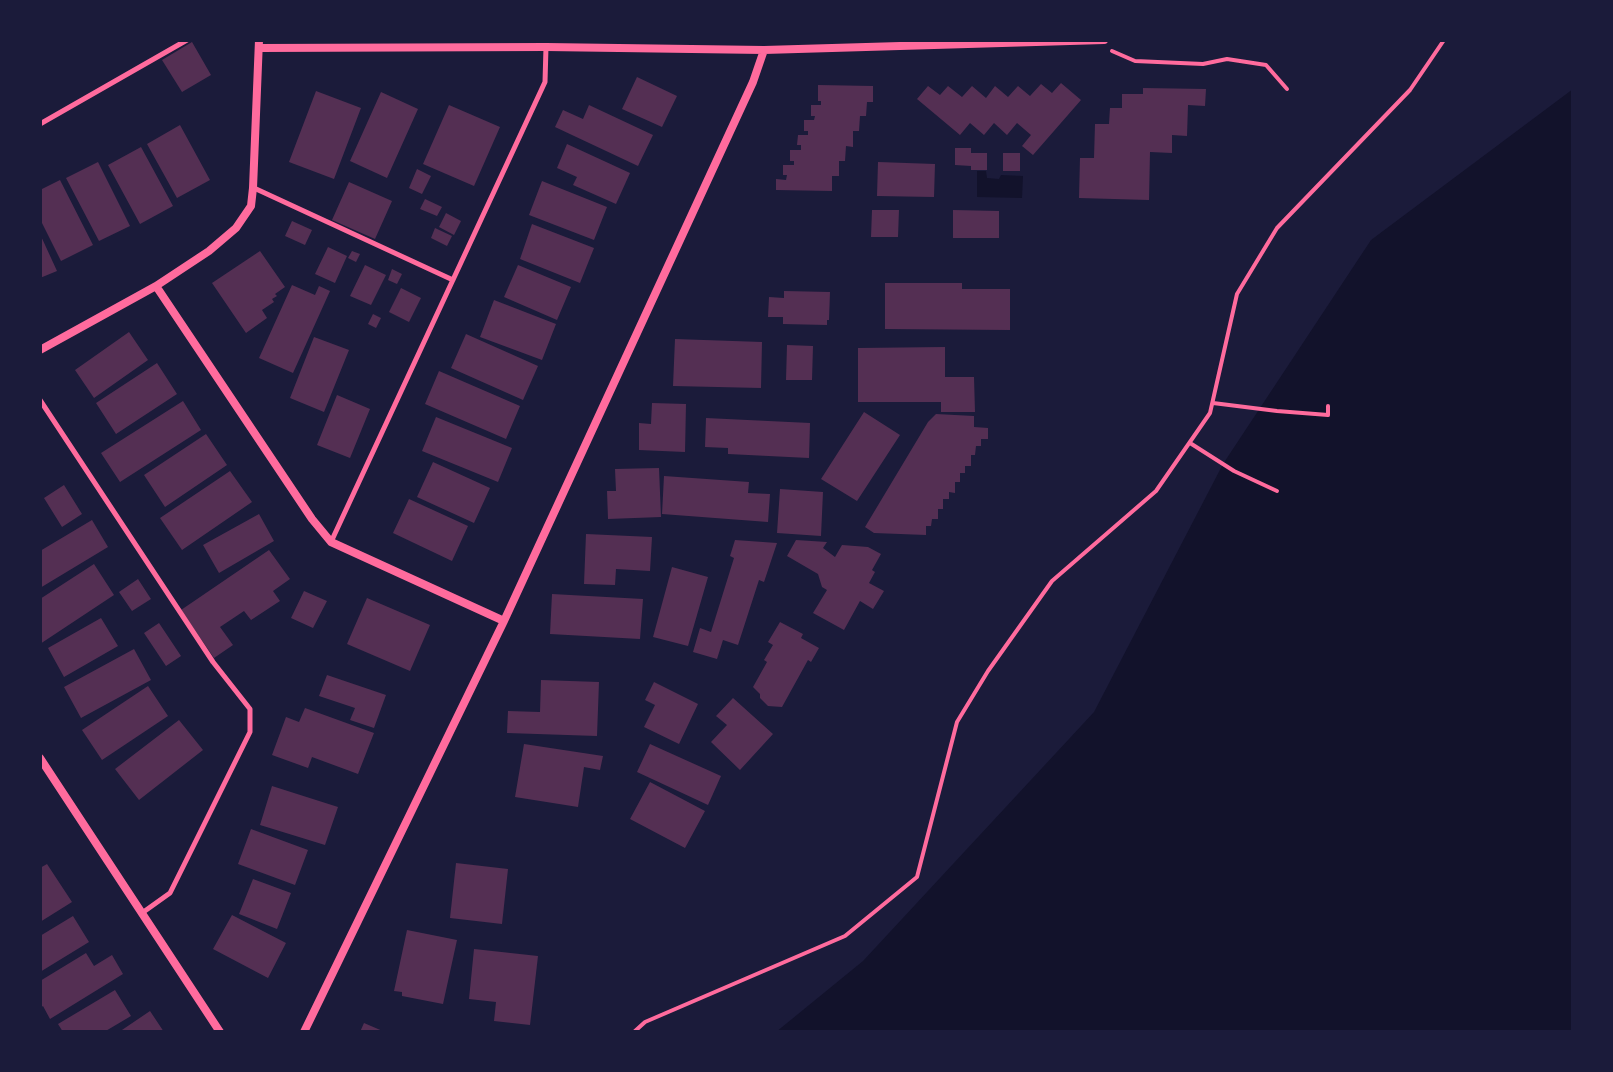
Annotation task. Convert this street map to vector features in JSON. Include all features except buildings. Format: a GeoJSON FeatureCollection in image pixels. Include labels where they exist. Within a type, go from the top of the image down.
{"type":"FeatureCollection","features":[{"type":"Feature","properties":{"kind":"street"},"geometry":{"type":"LineString","coordinates":[[40,350],[156,286],[209,251],[236,228],[251,206],[259,44],[764,50],[1104,40]]}},
{"type":"Feature","properties":{"kind":"street"},"geometry":{"type":"LineString","coordinates":[[304,1032],[504,621],[753,82],[764,50]]}},
{"type":"Feature","properties":{"kind":"street"},"geometry":{"type":"LineString","coordinates":[[156,286],[312,519],[331,542],[504,621]]}},
{"type":"Feature","properties":{"kind":"street"},"geometry":{"type":"LineString","coordinates":[[40,758],[220,1032]]}},
{"type":"Feature","properties":{"kind":"lane"},"geometry":{"type":"LineString","coordinates":[[40,124],[187,40]]}},
{"type":"Feature","properties":{"kind":"lane"},"geometry":{"type":"LineString","coordinates":[[331,542],[545,82],[546,47]]}},
{"type":"Feature","properties":{"kind":"lane"},"geometry":{"type":"LineString","coordinates":[[253,188],[453,280]]}},
{"type":"Feature","properties":{"kind":"lane"},"geometry":{"type":"LineString","coordinates":[[40,400],[213,662],[250,709],[250,732],[170,893],[142,913]]}},
{"type":"Feature","properties":{"kind":"path"},"geometry":{"type":"LineString","coordinates":[[634,1032],[645,1022],[845,936],[917,877],[957,722],[988,671],[1052,581],[1156,491],[1210,413],[1237,294],[1277,228],[1410,90],[1444,40]]}},
{"type":"Feature","properties":{"kind":"path"},"geometry":{"type":"LineString","coordinates":[[1092,42],[1135,61],[1203,64],[1227,59],[1266,65],[1287,89]]}},
{"type":"Feature","properties":{"kind":"path"},"geometry":{"type":"LineString","coordinates":[[1213,403],[1328,415],[1328,406]]}},
{"type":"Feature","properties":{"kind":"path"},"geometry":{"type":"LineString","coordinates":[[1190,443],[1234,471],[1277,491]]}},
{"type":"Feature","properties":{"kind":"shaded area"},"geometry":{"type":"Polygon","coordinates":[[[1573,89],[1573,1032],[776,1032],[863,961],[1094,712],[1223,464],[1371,240],[1573,89]]]}},
{"type":"Feature","properties":{"kind":"shaded area"},"geometry":{"type":"Polygon","coordinates":[[[977,171],[986,171],[987,178],[1023,176],[1022,198],[977,197],[977,171]]]}}]}
